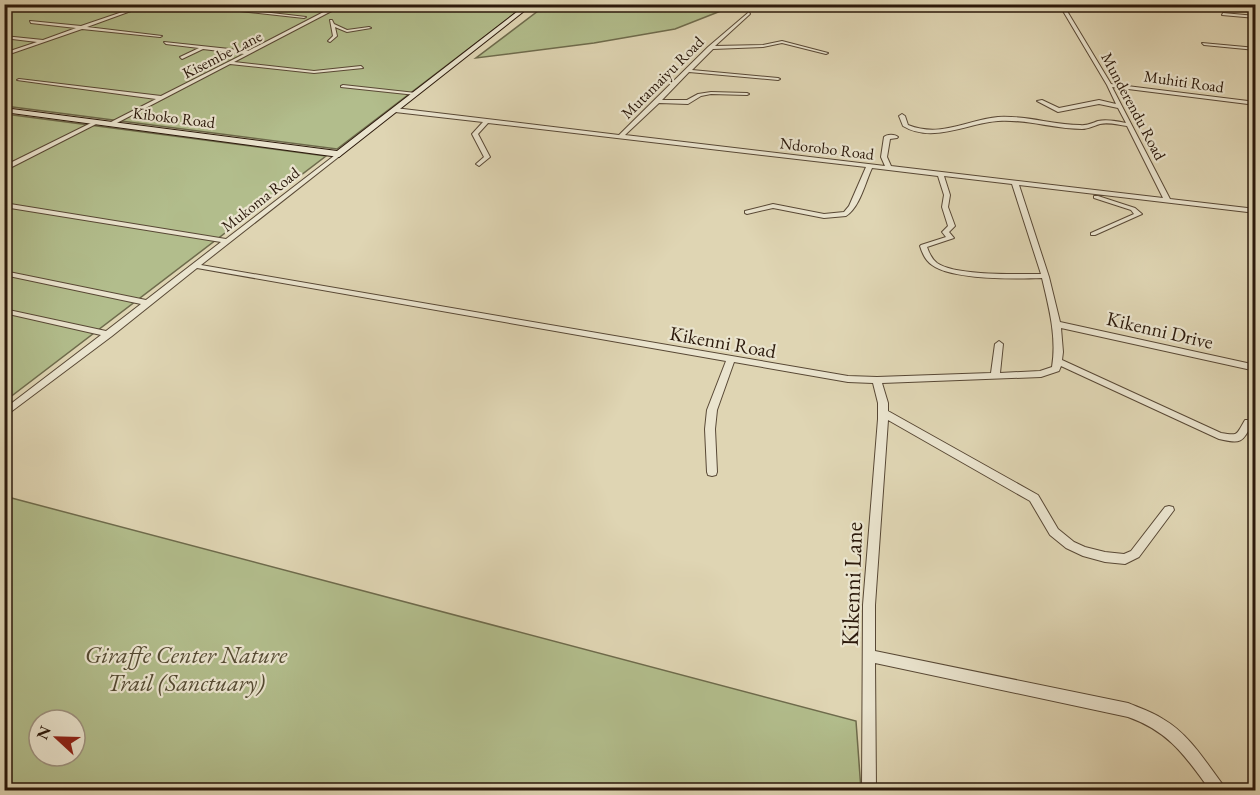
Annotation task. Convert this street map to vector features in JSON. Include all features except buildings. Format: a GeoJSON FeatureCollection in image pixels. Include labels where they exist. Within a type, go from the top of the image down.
{"type":"FeatureCollection","features":[{"type":"Feature","properties":{"kind":"street"},"geometry":{"type":"LineString","coordinates":[[106,4],[139,8]]}},
{"type":"Feature","properties":{"kind":"street"},"geometry":{"type":"LineString","coordinates":[[4,54],[148,4]]}},
{"type":"Feature","properties":{"kind":"street"},"geometry":{"type":"LineString","coordinates":[[176,4],[304,17]]}},
{"type":"Feature","properties":{"kind":"street"},"geometry":{"type":"LineString","coordinates":[[207,7],[214,4]]}},
{"type":"Feature","properties":{"kind":"street","name":"Kisembe Lane"},"geometry":{"type":"LineString","coordinates":[[111,124],[343,4]]}},
{"type":"Feature","properties":{"kind":"street","name":"Mukoma Road"},"geometry":{"type":"LineString","coordinates":[[4,414],[531,4]]}},
{"type":"Feature","properties":{"kind":"street","name":"Munderendu Road"},"geometry":{"type":"LineString","coordinates":[[1064,4],[1065,11],[1075,24],[1121,107],[1168,201]]}},
{"type":"Feature","properties":{"kind":"street","name":"Mutamaiyu Road"},"geometry":{"type":"LineString","coordinates":[[621,136],[749,13]]}},
{"type":"Feature","properties":{"kind":"street"},"geometry":{"type":"LineString","coordinates":[[1223,14],[1256,17]]}},
{"type":"Feature","properties":{"kind":"street"},"geometry":{"type":"LineString","coordinates":[[318,18],[331,21],[333,25],[347,31],[369,28]]}},
{"type":"Feature","properties":{"kind":"street"},"geometry":{"type":"LineString","coordinates":[[31,22],[160,36]]}},
{"type":"Feature","properties":{"kind":"street"},"geometry":{"type":"LineString","coordinates":[[330,41],[335,36],[333,25]]}},
{"type":"Feature","properties":{"kind":"street"},"geometry":{"type":"LineString","coordinates":[[4,37],[45,41]]}},
{"type":"Feature","properties":{"kind":"street"},"geometry":{"type":"LineString","coordinates":[[710,48],[763,46],[782,42],[826,53]]}},
{"type":"Feature","properties":{"kind":"street"},"geometry":{"type":"LineString","coordinates":[[166,43],[250,53]]}},
{"type":"Feature","properties":{"kind":"street"},"geometry":{"type":"LineString","coordinates":[[1204,44],[1256,49]]}},
{"type":"Feature","properties":{"kind":"street"},"geometry":{"type":"LineString","coordinates":[[182,58],[204,48]]}},
{"type":"Feature","properties":{"kind":"street"},"geometry":{"type":"LineString","coordinates":[[228,63],[314,72],[361,67]]}},
{"type":"Feature","properties":{"kind":"street"},"geometry":{"type":"LineString","coordinates":[[689,71],[778,79]]}},
{"type":"Feature","properties":{"kind":"street"},"geometry":{"type":"LineString","coordinates":[[19,80],[162,98]]}},
{"type":"Feature","properties":{"kind":"street","name":"Muhiti Road"},"geometry":{"type":"LineString","coordinates":[[1109,85],[1256,104]]}},
{"type":"Feature","properties":{"kind":"street"},"geometry":{"type":"LineString","coordinates":[[343,86],[416,94]]}},
{"type":"Feature","properties":{"kind":"street"},"geometry":{"type":"LineString","coordinates":[[658,101],[688,102],[700,95],[711,93],[747,94]]}},
{"type":"Feature","properties":{"kind":"street"},"geometry":{"type":"LineString","coordinates":[[1040,101],[1058,110],[1099,102],[1121,107]]}},
{"type":"Feature","properties":{"kind":"street","name":"Kiboko Road"},"geometry":{"type":"LineString","coordinates":[[4,110],[339,153]]}},
{"type":"Feature","properties":{"kind":"street","name":"Ndorobo Road"},"geometry":{"type":"LineString","coordinates":[[395,110],[869,167],[1256,210]]}},
{"type":"Feature","properties":{"kind":"street"},"geometry":{"type":"LineString","coordinates":[[902,116],[906,126],[927,131],[942,131],[986,120],[1004,119],[1038,120],[1081,128],[1103,122],[1130,125]]}},
{"type":"Feature","properties":{"kind":"street"},"geometry":{"type":"LineString","coordinates":[[479,164],[487,157],[475,135],[487,121]]}},
{"type":"Feature","properties":{"kind":"street"},"geometry":{"type":"LineString","coordinates":[[4,169],[97,122]]}},
{"type":"Feature","properties":{"kind":"street"},"geometry":{"type":"LineString","coordinates":[[890,169],[884,157],[887,137],[895,137]]}},
{"type":"Feature","properties":{"kind":"street"},"geometry":{"type":"LineString","coordinates":[[747,212],[773,206],[815,215],[846,214],[852,207],[869,167]]}},
{"type":"Feature","properties":{"kind":"street"},"geometry":{"type":"LineString","coordinates":[[941,175],[946,195],[945,207],[952,226],[945,232],[951,238],[923,246],[933,263],[945,269],[1003,276],[1044,276]]}},
{"type":"Feature","properties":{"kind":"street"},"geometry":{"type":"LineString","coordinates":[[1014,183],[1044,276],[1056,324],[1059,362],[1219,436],[1235,439],[1241,436],[1248,422]]}},
{"type":"Feature","properties":{"kind":"street"},"geometry":{"type":"LineString","coordinates":[[1077,190],[1138,212],[1136,217],[1093,234]]}},
{"type":"Feature","properties":{"kind":"street"},"geometry":{"type":"LineString","coordinates":[[4,205],[228,241]]}},
{"type":"Feature","properties":{"kind":"street","name":"Kikenni Road"},"geometry":{"type":"LineString","coordinates":[[197,266],[825,376],[877,380],[1051,372],[1056,369],[1059,362]]}},
{"type":"Feature","properties":{"kind":"street"},"geometry":{"type":"LineString","coordinates":[[4,273],[149,303]]}},
{"type":"Feature","properties":{"kind":"street"},"geometry":{"type":"LineString","coordinates":[[4,311],[109,334]]}},
{"type":"Feature","properties":{"kind":"street","name":"Kikenni Drive"},"geometry":{"type":"LineString","coordinates":[[1056,324],[1256,368]]}},
{"type":"Feature","properties":{"kind":"street"},"geometry":{"type":"LineString","coordinates":[[995,375],[999,344]]}},
{"type":"Feature","properties":{"kind":"street"},"geometry":{"type":"LineString","coordinates":[[712,472],[710,429],[712,410],[729,360]]}},
{"type":"Feature","properties":{"kind":"street","name":"Kikenni Lane"},"geometry":{"type":"LineString","coordinates":[[869,790],[871,656],[869,605],[883,413],[877,380]]}},
{"type":"Feature","properties":{"kind":"street"},"geometry":{"type":"LineString","coordinates":[[883,413],[1034,498],[1054,532],[1070,545],[1083,551],[1125,560],[1135,554],[1169,510]]}},
{"type":"Feature","properties":{"kind":"street"},"geometry":{"type":"LineString","coordinates":[[871,656],[1145,715],[1164,725],[1180,740],[1218,790]]}},
{"type":"Feature","properties":{"kind":"green space"},"geometry":{"type":"Polygon","coordinates":[[[5,5],[526,5],[337,149],[5,106],[5,5]]]}},
{"type":"Feature","properties":{"kind":"green space"},"geometry":{"type":"Polygon","coordinates":[[[561,5],[736,5],[675,29],[594,43],[476,58],[542,8],[561,5]]]}},
{"type":"Feature","properties":{"kind":"green space"},"geometry":{"type":"Polygon","coordinates":[[[5,114],[326,156],[5,401],[5,114]]]}},
{"type":"Feature","properties":{"kind":"green space","name":"Giraffe Center Nature Trail (Sanctuary)"},"geometry":{"type":"Polygon","coordinates":[[[4,496],[856,721],[861,790],[5,790],[4,496]]]}}]}
